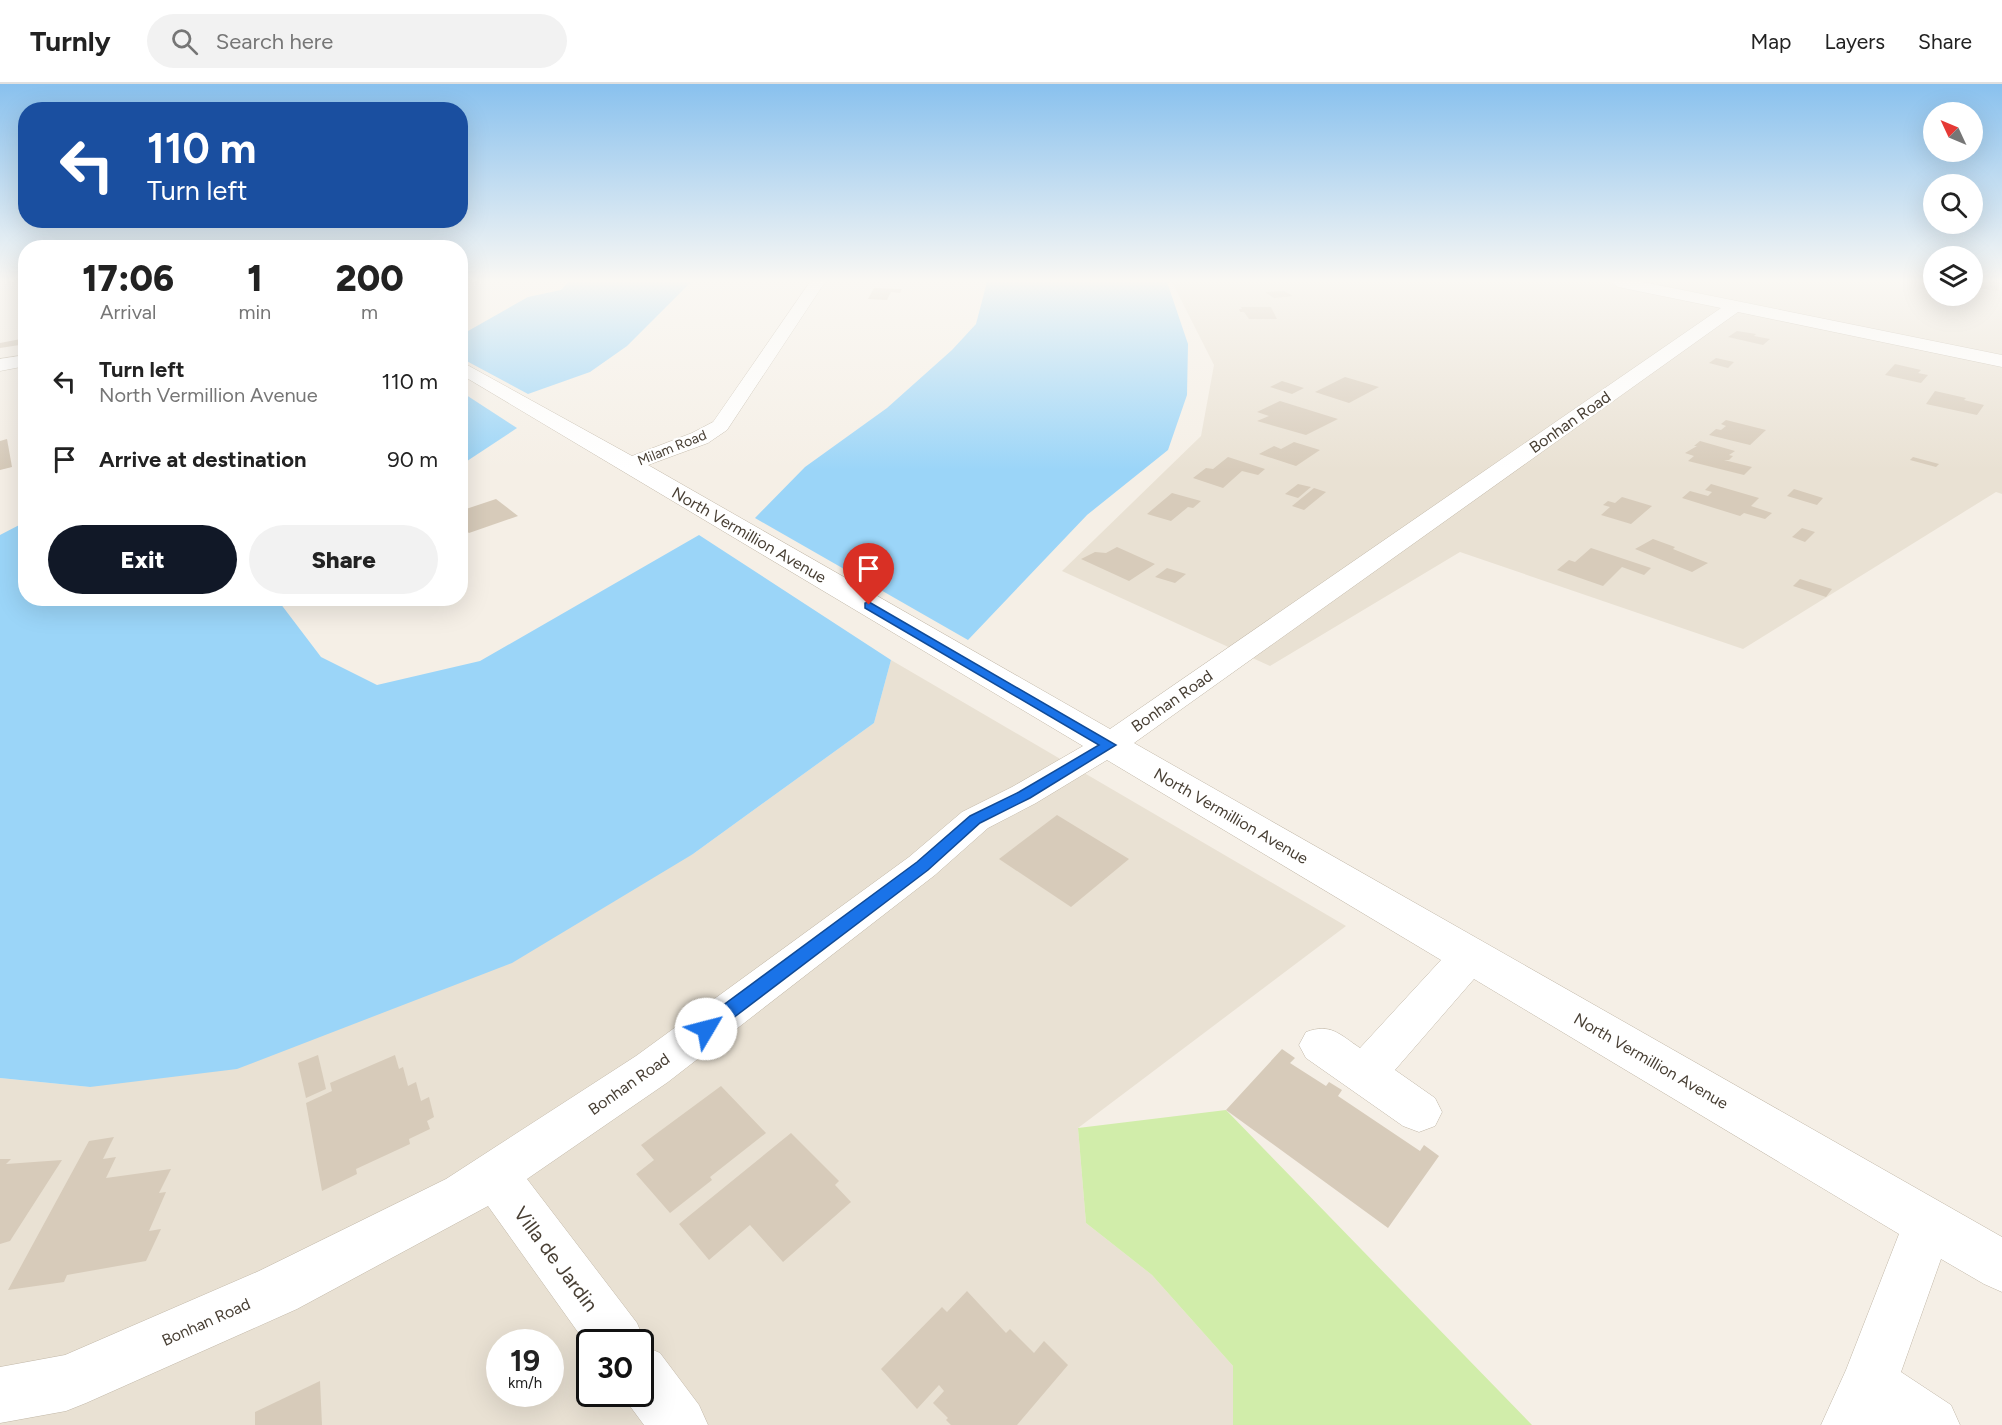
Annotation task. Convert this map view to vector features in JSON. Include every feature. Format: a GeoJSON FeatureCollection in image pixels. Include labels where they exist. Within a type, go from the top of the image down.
{"type":"FeatureCollection","features":[{"type":"Feature","properties":{"kind":"street","name":"Milam Road"},"geometry":{"type":"LineString","coordinates":[[629,465],[700,438],[720,426],[775,345]]}},
{"type":"Feature","properties":{"kind":"street","name":"Bonhan Road"},"geometry":{"type":"LineString","coordinates":[[0,1395],[66,1383],[278,1290],[463,1195],[652,1069],[922,866],[975,820],[1024,795],[1109,745],[1680,345]]}},
{"type":"Feature","properties":{"kind":"street"},"geometry":{"type":"LineString","coordinates":[[1922,345],[2002,361]]}},
{"type":"Feature","properties":{"kind":"street"},"geometry":{"type":"LineString","coordinates":[[0,365],[18,362]]}},
{"type":"Feature","properties":{"kind":"street","name":"North Vermillion Avenue"},"geometry":{"type":"LineString","coordinates":[[468,371],[2002,1266]]}},
{"type":"Feature","properties":{"kind":"street"},"geometry":{"type":"LineString","coordinates":[[1365,1074],[1470,956]]}},
{"type":"Feature","properties":{"kind":"street"},"geometry":{"type":"LineString","coordinates":[[1321,1045],[1419,1112]]}},
{"type":"Feature","properties":{"kind":"street","name":"Villa de Jardin"},"geometry":{"type":"LineString","coordinates":[[494,1175],[608,1329]]}},
{"type":"Feature","properties":{"kind":"street"},"geometry":{"type":"LineString","coordinates":[[1928,1223],[1859,1405],[1931,1425]]}},
{"type":"Feature","properties":{"kind":"street"},"geometry":{"type":"LineString","coordinates":[[654,1391],[679,1425]]}},
{"type":"Feature","properties":{"kind":"shaded area"},"geometry":{"type":"Polygon","coordinates":[[[1204,345],[2002,345],[2002,494],[1996,492],[1743,649],[1460,552],[1270,666],[1062,571],[1201,436],[1214,365],[1204,345]]]}},
{"type":"Feature","properties":{"kind":"shaded area"},"geometry":{"type":"Polygon","coordinates":[[[891,660],[1346,926],[1078,1128],[1086,1223],[1152,1275],[1233,1366],[1233,1425],[0,1425],[0,1078],[90,1087],[693,854],[874,723],[891,660]]]}},
{"type":"Feature","properties":{"kind":"green space"},"geometry":{"type":"Polygon","coordinates":[[[1226,1110],[1532,1425],[1233,1425],[1233,1366],[1152,1275],[1086,1223],[1078,1128],[1226,1110]]]}},
{"type":"Feature","properties":{"kind":"water"},"geometry":{"type":"Polygon","coordinates":[[[468,345],[628,345],[590,372],[528,394],[468,362],[468,345]]]}},
{"type":"Feature","properties":{"kind":"water"},"geometry":{"type":"Polygon","coordinates":[[[957,345],[1188,345],[1187,395],[1168,450],[1087,515],[968,640],[755,518],[805,467],[887,408],[957,345]]]}},
{"type":"Feature","properties":{"kind":"water"},"geometry":{"type":"Polygon","coordinates":[[[468,396],[517,428],[468,460],[468,396]]]}},
{"type":"Feature","properties":{"kind":"water"},"geometry":{"type":"Polygon","coordinates":[[[18,526],[18,606],[282,606],[321,657],[377,685],[480,661],[699,535],[891,660],[874,723],[693,854],[512,963],[237,1069],[90,1087],[0,1078],[0,535],[18,526]]]}},
{"type":"Feature","properties":{"kind":"building"},"geometry":{"type":"Polygon","coordinates":[[[0,345],[18,345],[18,345],[0,348],[0,345]]]}},
{"type":"Feature","properties":{"kind":"building"},"geometry":{"type":"Polygon","coordinates":[[[1716,358],[1734,362],[1728,368],[1709,363],[1716,358]]]}},
{"type":"Feature","properties":{"kind":"building"},"geometry":{"type":"Polygon","coordinates":[[[1895,364],[1921,370],[1918,373],[1928,375],[1921,383],[1885,375],[1895,364]]]}},
{"type":"Feature","properties":{"kind":"building"},"geometry":{"type":"Polygon","coordinates":[[[1345,377],[1379,387],[1349,403],[1315,392],[1345,377]]]}},
{"type":"Feature","properties":{"kind":"building"},"geometry":{"type":"Polygon","coordinates":[[[1282,381],[1304,388],[1292,394],[1270,387],[1282,381]]]}},
{"type":"Feature","properties":{"kind":"building"},"geometry":{"type":"Polygon","coordinates":[[[1935,391],[1984,405],[1977,415],[1926,404],[1935,391]]]}},
{"type":"Feature","properties":{"kind":"building"},"geometry":{"type":"Polygon","coordinates":[[[1280,401],[1338,419],[1306,435],[1257,421],[1269,416],[1257,412],[1280,401]]]}},
{"type":"Feature","properties":{"kind":"building"},"geometry":{"type":"Polygon","coordinates":[[[1726,420],[1766,430],[1750,445],[1709,435],[1716,429],[1721,430],[1726,426],[1721,424],[1726,420]]]}},
{"type":"Feature","properties":{"kind":"building"},"geometry":{"type":"Polygon","coordinates":[[[7,439],[12,467],[0,470],[0,441],[7,439]]]}},
{"type":"Feature","properties":{"kind":"building"},"geometry":{"type":"Polygon","coordinates":[[[1700,441],[1735,451],[1729,455],[1733,456],[1729,460],[1724,460],[1752,467],[1744,475],[1688,461],[1694,456],[1685,453],[1697,446],[1694,446],[1700,441]]]}},
{"type":"Feature","properties":{"kind":"building"},"geometry":{"type":"Polygon","coordinates":[[[1294,442],[1320,450],[1296,466],[1259,454],[1274,446],[1281,449],[1294,442]]]}},
{"type":"Feature","properties":{"kind":"building"},"geometry":{"type":"Polygon","coordinates":[[[1228,457],[1265,469],[1258,475],[1242,471],[1223,488],[1193,478],[1206,468],[1213,469],[1228,457]]]}},
{"type":"Feature","properties":{"kind":"building"},"geometry":{"type":"Polygon","coordinates":[[[1913,457],[1939,464],[1936,467],[1910,460],[1913,457]]]}},
{"type":"Feature","properties":{"kind":"building"},"geometry":{"type":"Polygon","coordinates":[[[1298,484],[1311,487],[1298,498],[1285,494],[1298,484]]]}},
{"type":"Feature","properties":{"kind":"building"},"geometry":{"type":"Polygon","coordinates":[[[1711,484],[1759,498],[1751,506],[1772,513],[1765,519],[1744,513],[1740,516],[1682,498],[1690,491],[1708,496],[1712,492],[1705,490],[1711,484]]]}},
{"type":"Feature","properties":{"kind":"building"},"geometry":{"type":"Polygon","coordinates":[[[1314,488],[1326,492],[1304,510],[1292,506],[1314,488]]]}},
{"type":"Feature","properties":{"kind":"building"},"geometry":{"type":"Polygon","coordinates":[[[1794,489],[1823,498],[1817,505],[1787,496],[1794,489]]]}},
{"type":"Feature","properties":{"kind":"building"},"geometry":{"type":"Polygon","coordinates":[[[1172,493],[1201,501],[1193,508],[1188,507],[1171,521],[1147,514],[1172,493]]]}},
{"type":"Feature","properties":{"kind":"building"},"geometry":{"type":"Polygon","coordinates":[[[1622,497],[1652,506],[1631,524],[1601,515],[1610,507],[1603,505],[1608,501],[1615,503],[1622,497]]]}},
{"type":"Feature","properties":{"kind":"building"},"geometry":{"type":"Polygon","coordinates":[[[496,499],[518,516],[469,533],[468,508],[496,499]]]}},
{"type":"Feature","properties":{"kind":"building"},"geometry":{"type":"Polygon","coordinates":[[[1802,528],[1815,532],[1805,542],[1792,537],[1802,528]]]}},
{"type":"Feature","properties":{"kind":"building"},"geometry":{"type":"Polygon","coordinates":[[[1653,539],[1708,563],[1692,572],[1635,549],[1653,539]]]}},
{"type":"Feature","properties":{"kind":"building"},"geometry":{"type":"Polygon","coordinates":[[[1117,547],[1155,564],[1129,581],[1081,559],[1095,552],[1106,553],[1117,547]]]}},
{"type":"Feature","properties":{"kind":"building"},"geometry":{"type":"Polygon","coordinates":[[[1591,548],[1651,568],[1644,575],[1622,567],[1603,586],[1557,570],[1569,560],[1575,562],[1591,548]]]}},
{"type":"Feature","properties":{"kind":"building"},"geometry":{"type":"Polygon","coordinates":[[[1167,568],[1186,574],[1175,583],[1155,577],[1167,568]]]}},
{"type":"Feature","properties":{"kind":"building"},"geometry":{"type":"Polygon","coordinates":[[[1800,579],[1832,589],[1826,597],[1793,586],[1800,579]]]}},
{"type":"Feature","properties":{"kind":"building"},"geometry":{"type":"Polygon","coordinates":[[[1057,815],[1129,859],[1071,907],[999,859],[1057,815]]]}},
{"type":"Feature","properties":{"kind":"building"},"geometry":{"type":"Polygon","coordinates":[[[1282,1049],[1295,1058],[1290,1063],[1326,1086],[1329,1082],[1342,1090],[1338,1096],[1420,1151],[1424,1145],[1439,1156],[1388,1228],[1226,1110],[1282,1049]]]}},
{"type":"Feature","properties":{"kind":"building"},"geometry":{"type":"Polygon","coordinates":[[[318,1055],[326,1089],[306,1098],[298,1063],[318,1055]]]}},
{"type":"Feature","properties":{"kind":"building"},"geometry":{"type":"Polygon","coordinates":[[[395,1055],[399,1069],[403,1067],[408,1086],[416,1082],[421,1101],[429,1097],[434,1117],[427,1121],[430,1129],[409,1139],[410,1144],[356,1169],[357,1174],[322,1191],[306,1103],[332,1091],[330,1083],[395,1055]]]}},
{"type":"Feature","properties":{"kind":"building"},"geometry":{"type":"Polygon","coordinates":[[[721,1086],[766,1133],[710,1177],[712,1180],[670,1213],[636,1174],[654,1160],[641,1145],[721,1086]]]}},
{"type":"Feature","properties":{"kind":"building"},"geometry":{"type":"Polygon","coordinates":[[[791,1133],[839,1181],[835,1185],[851,1202],[783,1262],[750,1225],[709,1260],[679,1224],[791,1133]]]}},
{"type":"Feature","properties":{"kind":"building"},"geometry":{"type":"Polygon","coordinates":[[[114,1137],[103,1159],[116,1157],[106,1178],[171,1169],[159,1193],[166,1192],[149,1231],[161,1229],[146,1261],[67,1275],[64,1282],[8,1290],[89,1141],[114,1137]]]}},
{"type":"Feature","properties":{"kind":"building"},"geometry":{"type":"Polygon","coordinates":[[[0,1159],[11,1159],[6,1164],[62,1160],[10,1241],[0,1244],[0,1159]]]}},
{"type":"Feature","properties":{"kind":"building"},"geometry":{"type":"Polygon","coordinates":[[[967,1291],[1006,1333],[1010,1329],[1034,1353],[1044,1341],[1068,1365],[1017,1425],[951,1425],[946,1420],[948,1418],[933,1403],[944,1391],[939,1385],[917,1409],[881,1369],[942,1307],[947,1312],[967,1291]]]}},
{"type":"Feature","properties":{"kind":"building"},"geometry":{"type":"Polygon","coordinates":[[[320,1381],[322,1425],[255,1425],[255,1412],[320,1381]]]}},
{"type":"Feature","properties":{"kind":"route"},"geometry":{"type":"LineString","coordinates":[[706,1029],[922,866],[975,820],[1024,795],[1109,745],[869,605]]}}]}
